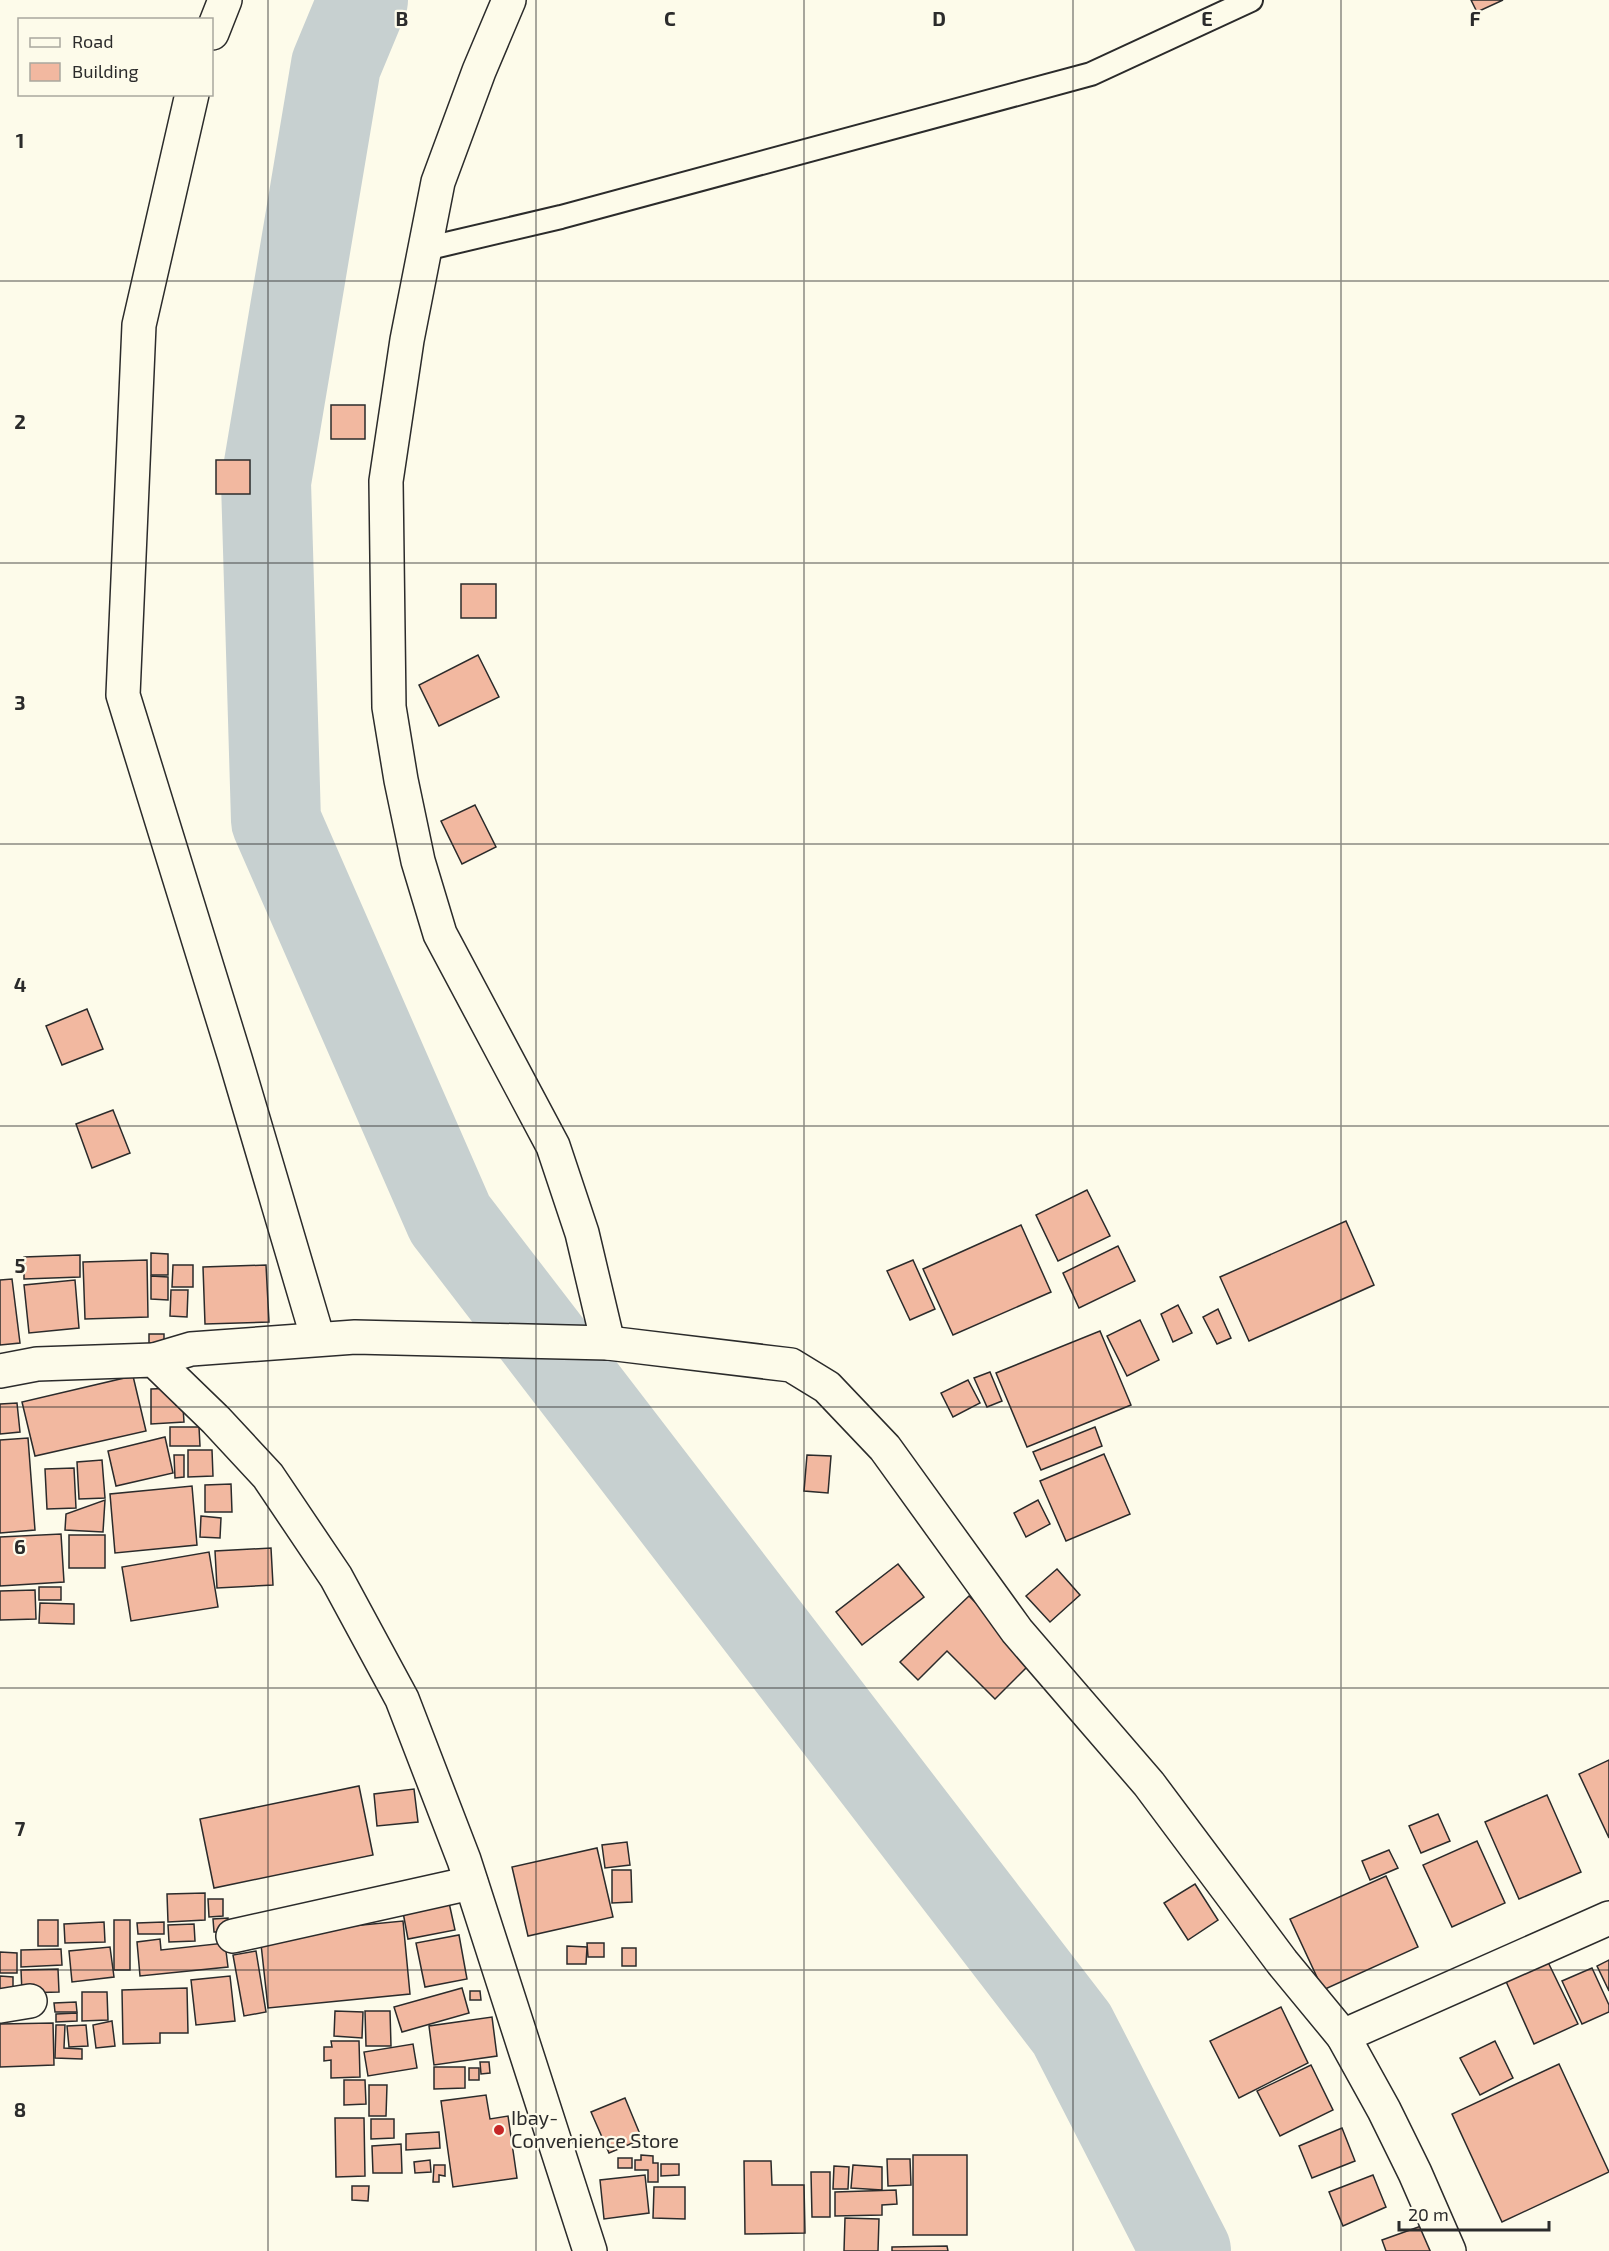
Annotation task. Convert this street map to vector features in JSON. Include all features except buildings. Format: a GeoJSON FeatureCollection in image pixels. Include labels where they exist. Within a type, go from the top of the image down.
{"type":"FeatureCollection","features":[{"type":"Feature","properties":{"kind":"street"},"geometry":{"type":"LineString","coordinates":[[213,30],[225,0]]}},
{"type":"Feature","properties":{"kind":"street"},"geometry":{"type":"LineString","coordinates":[[510,0],[479,71],[438,182],[407,340],[386,481],[389,707],[418,861],[440,934],[554,1146],[582,1233],[608,1343]]}},
{"type":"Feature","properties":{"kind":"street"},"geometry":{"type":"LineString","coordinates":[[192,96],[139,325],[123,695],[235,1058],[318,1339]]}},
{"type":"Feature","properties":{"kind":"street"},"geometry":{"type":"LineString","coordinates":[[0,1371],[37,1364],[154,1360],[191,1349],[355,1337],[608,1343],[791,1365],[827,1388],[885,1448],[1017,1631],[1149,1784],[1282,1962],[1343,2036],[1384,2110],[1449,2251]]}},
{"type":"Feature","properties":{"kind":"street"},"geometry":{"type":"LineString","coordinates":[[154,1360],[216,1420],[268,1476],[336,1577],[402,1700],[471,1883],[590,2251]]}},
{"type":"Feature","properties":{"kind":"street"},"geometry":{"type":"LineString","coordinates":[[233,1936],[471,1883]]}},
{"type":"Feature","properties":{"kind":"street"},"geometry":{"type":"LineString","coordinates":[[1343,2036],[1609,1918]]}},
{"type":"Feature","properties":{"kind":"lane"},"geometry":{"type":"LineString","coordinates":[[425,249],[572,214],[1090,74],[1251,0]]}},
{"type":"Feature","properties":{"kind":"waterway"},"geometry":{"type":"LineString","coordinates":[[363,0],[336,65],[266,482],[276,821],[450,1219],[1072,2029],[1186,2251]]}},
{"type":"Feature","properties":{"kind":"place","name":"Ibay- Convenience Store"},"geometry":{"type":"Point","coordinates":[499,2130]}}]}
